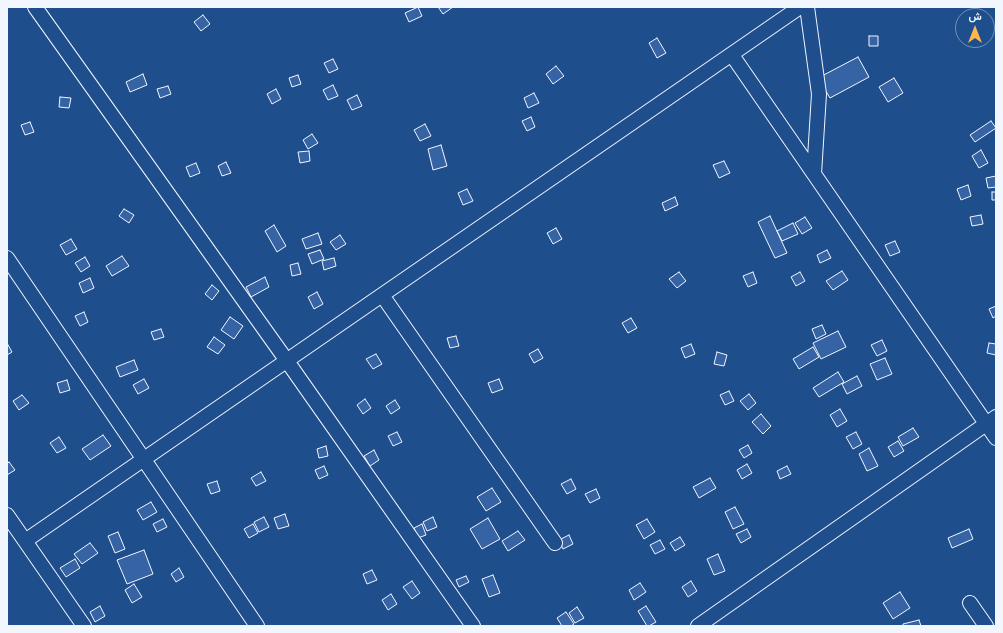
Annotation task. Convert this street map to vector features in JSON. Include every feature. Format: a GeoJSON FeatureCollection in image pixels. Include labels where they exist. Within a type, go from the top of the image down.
{"type":"FeatureCollection","features":[{"type":"Feature","properties":{"kind":"street"},"geometry":{"type":"LineString","coordinates":[[35,7],[287,361],[473,626]]}},
{"type":"Feature","properties":{"kind":"street"},"geometry":{"type":"LineString","coordinates":[[25,541],[800,7]]}},
{"type":"Feature","properties":{"kind":"street"},"geometry":{"type":"LineString","coordinates":[[807,7],[820,94],[814,174]]}},
{"type":"Feature","properties":{"kind":"street"},"geometry":{"type":"LineString","coordinates":[[732,55],[814,174],[991,420],[996,438]]}},
{"type":"Feature","properties":{"kind":"street"},"geometry":{"type":"LineString","coordinates":[[7,258],[256,626]]}},
{"type":"Feature","properties":{"kind":"street"},"geometry":{"type":"LineString","coordinates":[[382,296],[555,543]]}},
{"type":"Feature","properties":{"kind":"street"},"geometry":{"type":"LineString","coordinates":[[698,626],[991,420]]}},
{"type":"Feature","properties":{"kind":"street"},"geometry":{"type":"LineString","coordinates":[[7,515],[84,626]]}},
{"type":"Feature","properties":{"kind":"street"},"geometry":{"type":"LineString","coordinates":[[970,603],[986,626]]}},
{"type":"Feature","properties":{"kind":"building"},"geometry":{"type":"Polygon","coordinates":[[[418,7],[422,16],[409,22],[405,13],[418,7]]]}},
{"type":"Feature","properties":{"kind":"building"},"geometry":{"type":"Polygon","coordinates":[[[438,7],[453,7],[443,14],[438,7]]]}},
{"type":"Feature","properties":{"kind":"building"},"geometry":{"type":"Polygon","coordinates":[[[203,15],[210,24],[201,31],[194,22],[203,15]]]}},
{"type":"Feature","properties":{"kind":"building"},"geometry":{"type":"Polygon","coordinates":[[[869,36],[878,36],[878,46],[869,46],[869,36]]]}},
{"type":"Feature","properties":{"kind":"building"},"geometry":{"type":"Polygon","coordinates":[[[657,38],[666,53],[657,58],[649,43],[657,38]]]}},
{"type":"Feature","properties":{"kind":"building"},"geometry":{"type":"Polygon","coordinates":[[[858,57],[869,77],[830,98],[818,78],[858,57]]]}},
{"type":"Feature","properties":{"kind":"building"},"geometry":{"type":"Polygon","coordinates":[[[333,59],[338,69],[329,73],[324,63],[333,59]]]}},
{"type":"Feature","properties":{"kind":"building"},"geometry":{"type":"Polygon","coordinates":[[[556,66],[564,76],[553,84],[546,74],[556,66]]]}},
{"type":"Feature","properties":{"kind":"building"},"geometry":{"type":"Polygon","coordinates":[[[143,74],[147,85],[130,92],[126,82],[143,74]]]}},
{"type":"Feature","properties":{"kind":"building"},"geometry":{"type":"Polygon","coordinates":[[[298,75],[301,84],[292,87],[289,78],[298,75]]]}},
{"type":"Feature","properties":{"kind":"building"},"geometry":{"type":"Polygon","coordinates":[[[894,78],[903,93],[888,102],[879,87],[894,78]]]}},
{"type":"Feature","properties":{"kind":"building"},"geometry":{"type":"Polygon","coordinates":[[[333,85],[338,96],[328,100],[323,90],[333,85]]]}},
{"type":"Feature","properties":{"kind":"building"},"geometry":{"type":"Polygon","coordinates":[[[168,86],[171,94],[160,98],[157,89],[168,86]]]}},
{"type":"Feature","properties":{"kind":"building"},"geometry":{"type":"Polygon","coordinates":[[[276,89],[281,99],[272,104],[267,94],[276,89]]]}},
{"type":"Feature","properties":{"kind":"building"},"geometry":{"type":"Polygon","coordinates":[[[534,93],[539,103],[528,108],[524,98],[534,93]]]}},
{"type":"Feature","properties":{"kind":"building"},"geometry":{"type":"Polygon","coordinates":[[[357,95],[362,106],[352,110],[347,100],[357,95]]]}},
{"type":"Feature","properties":{"kind":"building"},"geometry":{"type":"Polygon","coordinates":[[[60,97],[71,98],[69,108],[59,107],[60,97]]]}},
{"type":"Feature","properties":{"kind":"building"},"geometry":{"type":"Polygon","coordinates":[[[531,117],[535,127],[527,131],[522,121],[531,117]]]}},
{"type":"Feature","properties":{"kind":"building"},"geometry":{"type":"Polygon","coordinates":[[[991,121],[996,128],[975,142],[970,135],[991,121]]]}},
{"type":"Feature","properties":{"kind":"building"},"geometry":{"type":"Polygon","coordinates":[[[30,122],[34,132],[25,135],[21,125],[30,122]]]}},
{"type":"Feature","properties":{"kind":"building"},"geometry":{"type":"Polygon","coordinates":[[[425,124],[431,136],[420,141],[414,130],[425,124]]]}},
{"type":"Feature","properties":{"kind":"building"},"geometry":{"type":"Polygon","coordinates":[[[312,134],[318,143],[308,149],[303,140],[312,134]]]}},
{"type":"Feature","properties":{"kind":"building"},"geometry":{"type":"Polygon","coordinates":[[[441,145],[447,166],[433,170],[428,149],[441,145]]]}},
{"type":"Feature","properties":{"kind":"building"},"geometry":{"type":"Polygon","coordinates":[[[981,150],[988,163],[979,168],[972,156],[981,150]]]}},
{"type":"Feature","properties":{"kind":"building"},"geometry":{"type":"Polygon","coordinates":[[[309,151],[310,161],[300,163],[298,152],[309,151]]]}},
{"type":"Feature","properties":{"kind":"building"},"geometry":{"type":"Polygon","coordinates":[[[724,161],[730,173],[719,178],[713,165],[724,161]]]}},
{"type":"Feature","properties":{"kind":"building"},"geometry":{"type":"Polygon","coordinates":[[[226,162],[231,173],[222,176],[218,166],[226,162]]]}},
{"type":"Feature","properties":{"kind":"building"},"geometry":{"type":"Polygon","coordinates":[[[196,163],[200,173],[190,177],[186,167],[196,163]]]}},
{"type":"Feature","properties":{"kind":"building"},"geometry":{"type":"Polygon","coordinates":[[[996,176],[996,187],[988,188],[986,178],[996,176]]]}},
{"type":"Feature","properties":{"kind":"building"},"geometry":{"type":"Polygon","coordinates":[[[968,185],[971,196],[961,200],[957,189],[968,185]]]}},
{"type":"Feature","properties":{"kind":"building"},"geometry":{"type":"Polygon","coordinates":[[[467,189],[473,201],[463,205],[458,193],[467,189]]]}},
{"type":"Feature","properties":{"kind":"building"},"geometry":{"type":"Polygon","coordinates":[[[992,192],[996,192],[996,200],[992,200],[992,192]]]}},
{"type":"Feature","properties":{"kind":"building"},"geometry":{"type":"Polygon","coordinates":[[[675,197],[678,205],[665,211],[662,203],[675,197]]]}},
{"type":"Feature","properties":{"kind":"building"},"geometry":{"type":"Polygon","coordinates":[[[124,209],[134,215],[129,223],[119,216],[124,209]]]}},
{"type":"Feature","properties":{"kind":"building"},"geometry":{"type":"Polygon","coordinates":[[[981,215],[983,224],[972,226],[970,217],[981,215]]]}},
{"type":"Feature","properties":{"kind":"building"},"geometry":{"type":"Polygon","coordinates":[[[770,216],[787,253],[775,258],[758,222],[770,216]]]}},
{"type":"Feature","properties":{"kind":"building"},"geometry":{"type":"Polygon","coordinates":[[[805,217],[812,228],[802,234],[795,223],[805,217]]]}},
{"type":"Feature","properties":{"kind":"building"},"geometry":{"type":"Polygon","coordinates":[[[793,223],[798,234],[782,241],[777,231],[793,223]]]}},
{"type":"Feature","properties":{"kind":"building"},"geometry":{"type":"Polygon","coordinates":[[[274,225],[286,246],[277,252],[265,231],[274,225]]]}},
{"type":"Feature","properties":{"kind":"building"},"geometry":{"type":"Polygon","coordinates":[[[556,228],[562,239],[553,244],[547,233],[556,228]]]}},
{"type":"Feature","properties":{"kind":"building"},"geometry":{"type":"Polygon","coordinates":[[[318,233],[322,244],[306,249],[302,239],[318,233]]]}},
{"type":"Feature","properties":{"kind":"building"},"geometry":{"type":"Polygon","coordinates":[[[340,235],[346,244],[336,250],[330,242],[340,235]]]}},
{"type":"Feature","properties":{"kind":"building"},"geometry":{"type":"Polygon","coordinates":[[[71,239],[77,249],[66,255],[60,245],[71,239]]]}},
{"type":"Feature","properties":{"kind":"building"},"geometry":{"type":"Polygon","coordinates":[[[895,241],[900,252],[890,256],[885,245],[895,241]]]}},
{"type":"Feature","properties":{"kind":"building"},"geometry":{"type":"Polygon","coordinates":[[[320,250],[324,259],[312,264],[308,254],[320,250]]]}},
{"type":"Feature","properties":{"kind":"building"},"geometry":{"type":"Polygon","coordinates":[[[827,250],[831,258],[820,263],[817,255],[827,250]]]}},
{"type":"Feature","properties":{"kind":"building"},"geometry":{"type":"Polygon","coordinates":[[[122,256],[129,266],[112,276],[106,266],[122,256]]]}},
{"type":"Feature","properties":{"kind":"building"},"geometry":{"type":"Polygon","coordinates":[[[85,257],[90,266],[81,272],[75,263],[85,257]]]}},
{"type":"Feature","properties":{"kind":"building"},"geometry":{"type":"Polygon","coordinates":[[[334,258],[336,266],[324,270],[322,261],[334,258]]]}},
{"type":"Feature","properties":{"kind":"building"},"geometry":{"type":"Polygon","coordinates":[[[298,263],[301,274],[292,276],[290,265],[298,263]]]}},
{"type":"Feature","properties":{"kind":"building"},"geometry":{"type":"Polygon","coordinates":[[[842,271],[848,280],[833,290],[826,281],[842,271]]]}},
{"type":"Feature","properties":{"kind":"building"},"geometry":{"type":"Polygon","coordinates":[[[679,272],[686,281],[677,288],[669,279],[679,272]]]}},
{"type":"Feature","properties":{"kind":"building"},"geometry":{"type":"Polygon","coordinates":[[[753,272],[757,283],[748,287],[743,276],[753,272]]]}},
{"type":"Feature","properties":{"kind":"building"},"geometry":{"type":"Polygon","coordinates":[[[800,272],[805,281],[796,286],[791,277],[800,272]]]}},
{"type":"Feature","properties":{"kind":"building"},"geometry":{"type":"Polygon","coordinates":[[[265,277],[269,287],[251,297],[246,287],[265,277]]]}},
{"type":"Feature","properties":{"kind":"building"},"geometry":{"type":"Polygon","coordinates":[[[90,278],[94,288],[83,293],[79,283],[90,278]]]}},
{"type":"Feature","properties":{"kind":"building"},"geometry":{"type":"Polygon","coordinates":[[[212,285],[219,291],[212,300],[205,294],[212,285]]]}},
{"type":"Feature","properties":{"kind":"building"},"geometry":{"type":"Polygon","coordinates":[[[317,292],[323,304],[314,309],[308,297],[317,292]]]}},
{"type":"Feature","properties":{"kind":"building"},"geometry":{"type":"Polygon","coordinates":[[[996,306],[996,316],[993,318],[989,309],[996,306]]]}},
{"type":"Feature","properties":{"kind":"building"},"geometry":{"type":"Polygon","coordinates":[[[84,312],[88,322],[80,326],[75,316],[84,312]]]}},
{"type":"Feature","properties":{"kind":"building"},"geometry":{"type":"Polygon","coordinates":[[[230,317],[243,326],[234,339],[221,330],[230,317]]]}},
{"type":"Feature","properties":{"kind":"building"},"geometry":{"type":"Polygon","coordinates":[[[631,318],[637,328],[628,333],[622,323],[631,318]]]}},
{"type":"Feature","properties":{"kind":"building"},"geometry":{"type":"Polygon","coordinates":[[[822,325],[826,334],[816,339],[812,329],[822,325]]]}},
{"type":"Feature","properties":{"kind":"building"},"geometry":{"type":"Polygon","coordinates":[[[161,329],[164,337],[154,340],[151,332],[161,329]]]}},
{"type":"Feature","properties":{"kind":"building"},"geometry":{"type":"Polygon","coordinates":[[[838,331],[846,347],[821,359],[813,343],[838,331]]]}},
{"type":"Feature","properties":{"kind":"building"},"geometry":{"type":"Polygon","coordinates":[[[456,336],[459,346],[450,348],[447,338],[456,336]]]}},
{"type":"Feature","properties":{"kind":"building"},"geometry":{"type":"Polygon","coordinates":[[[214,337],[225,345],[218,354],[207,347],[214,337]]]}},
{"type":"Feature","properties":{"kind":"building"},"geometry":{"type":"Polygon","coordinates":[[[882,340],[887,351],[877,356],[871,345],[882,340]]]}},
{"type":"Feature","properties":{"kind":"building"},"geometry":{"type":"Polygon","coordinates":[[[7,343],[12,352],[7,355],[7,343]]]}},
{"type":"Feature","properties":{"kind":"building"},"geometry":{"type":"Polygon","coordinates":[[[989,343],[996,344],[996,355],[987,353],[989,343]]]}},
{"type":"Feature","properties":{"kind":"building"},"geometry":{"type":"Polygon","coordinates":[[[691,344],[695,354],[685,358],[681,348],[691,344]]]}},
{"type":"Feature","properties":{"kind":"building"},"geometry":{"type":"Polygon","coordinates":[[[813,347],[819,357],[799,369],[793,359],[813,347]]]}},
{"type":"Feature","properties":{"kind":"building"},"geometry":{"type":"Polygon","coordinates":[[[538,349],[543,358],[534,363],[529,354],[538,349]]]}},
{"type":"Feature","properties":{"kind":"building"},"geometry":{"type":"Polygon","coordinates":[[[717,352],[727,355],[724,366],[714,364],[717,352]]]}},
{"type":"Feature","properties":{"kind":"building"},"geometry":{"type":"Polygon","coordinates":[[[376,354],[382,364],[373,369],[366,359],[376,354]]]}},
{"type":"Feature","properties":{"kind":"building"},"geometry":{"type":"Polygon","coordinates":[[[885,358],[892,374],[877,380],[870,364],[885,358]]]}},
{"type":"Feature","properties":{"kind":"building"},"geometry":{"type":"Polygon","coordinates":[[[134,360],[138,370],[120,377],[116,367],[134,360]]]}},
{"type":"Feature","properties":{"kind":"building"},"geometry":{"type":"Polygon","coordinates":[[[838,372],[844,382],[819,397],[813,388],[838,372]]]}},
{"type":"Feature","properties":{"kind":"building"},"geometry":{"type":"Polygon","coordinates":[[[857,376],[862,386],[847,394],[842,384],[857,376]]]}},
{"type":"Feature","properties":{"kind":"building"},"geometry":{"type":"Polygon","coordinates":[[[144,379],[149,388],[138,394],[133,385],[144,379]]]}},
{"type":"Feature","properties":{"kind":"building"},"geometry":{"type":"Polygon","coordinates":[[[499,379],[503,389],[492,393],[488,383],[499,379]]]}},
{"type":"Feature","properties":{"kind":"building"},"geometry":{"type":"Polygon","coordinates":[[[67,380],[70,390],[60,393],[57,383],[67,380]]]}},
{"type":"Feature","properties":{"kind":"building"},"geometry":{"type":"Polygon","coordinates":[[[729,391],[734,401],[725,405],[720,395],[729,391]]]}},
{"type":"Feature","properties":{"kind":"building"},"geometry":{"type":"Polygon","coordinates":[[[749,394],[756,403],[748,410],[740,401],[749,394]]]}},
{"type":"Feature","properties":{"kind":"building"},"geometry":{"type":"Polygon","coordinates":[[[22,395],[29,403],[19,410],[13,401],[22,395]]]}},
{"type":"Feature","properties":{"kind":"building"},"geometry":{"type":"Polygon","coordinates":[[[365,399],[371,408],[363,414],[357,405],[365,399]]]}},
{"type":"Feature","properties":{"kind":"building"},"geometry":{"type":"Polygon","coordinates":[[[395,400],[400,408],[391,414],[386,406],[395,400]]]}},
{"type":"Feature","properties":{"kind":"building"},"geometry":{"type":"Polygon","coordinates":[[[840,409],[847,421],[837,427],[830,415],[840,409]]]}},
{"type":"Feature","properties":{"kind":"building"},"geometry":{"type":"Polygon","coordinates":[[[761,414],[771,426],[763,434],[752,422],[761,414]]]}},
{"type":"Feature","properties":{"kind":"building"},"geometry":{"type":"Polygon","coordinates":[[[913,428],[919,437],[903,446],[898,437],[913,428]]]}},
{"type":"Feature","properties":{"kind":"building"},"geometry":{"type":"Polygon","coordinates":[[[397,432],[402,442],[393,446],[388,436],[397,432]]]}},
{"type":"Feature","properties":{"kind":"building"},"geometry":{"type":"Polygon","coordinates":[[[856,432],[862,444],[853,449],[846,437],[856,432]]]}},
{"type":"Feature","properties":{"kind":"building"},"geometry":{"type":"Polygon","coordinates":[[[103,435],[111,446],[90,460],[82,449],[103,435]]]}},
{"type":"Feature","properties":{"kind":"building"},"geometry":{"type":"Polygon","coordinates":[[[59,437],[66,448],[57,453],[50,443],[59,437]]]}},
{"type":"Feature","properties":{"kind":"building"},"geometry":{"type":"Polygon","coordinates":[[[898,441],[904,451],[894,457],[888,447],[898,441]]]}},
{"type":"Feature","properties":{"kind":"building"},"geometry":{"type":"Polygon","coordinates":[[[748,445],[752,453],[744,458],[739,450],[748,445]]]}},
{"type":"Feature","properties":{"kind":"building"},"geometry":{"type":"Polygon","coordinates":[[[326,446],[328,456],[319,458],[317,449],[326,446]]]}},
{"type":"Feature","properties":{"kind":"building"},"geometry":{"type":"Polygon","coordinates":[[[869,448],[878,466],[867,471],[859,454],[869,448]]]}},
{"type":"Feature","properties":{"kind":"building"},"geometry":{"type":"Polygon","coordinates":[[[374,450],[379,460],[370,466],[364,456],[374,450]]]}},
{"type":"Feature","properties":{"kind":"building"},"geometry":{"type":"Polygon","coordinates":[[[9,462],[15,470],[7,475],[7,464],[9,462]]]}},
{"type":"Feature","properties":{"kind":"building"},"geometry":{"type":"Polygon","coordinates":[[[747,464],[752,473],[742,479],[737,470],[747,464]]]}},
{"type":"Feature","properties":{"kind":"building"},"geometry":{"type":"Polygon","coordinates":[[[324,466],[328,475],[319,479],[315,470],[324,466]]]}},
{"type":"Feature","properties":{"kind":"building"},"geometry":{"type":"Polygon","coordinates":[[[787,466],[791,474],[780,479],[777,471],[787,466]]]}},
{"type":"Feature","properties":{"kind":"building"},"geometry":{"type":"Polygon","coordinates":[[[261,472],[266,481],[256,486],[251,478],[261,472]]]}},
{"type":"Feature","properties":{"kind":"building"},"geometry":{"type":"Polygon","coordinates":[[[710,478],[716,488],[699,498],[693,487],[710,478]]]}},
{"type":"Feature","properties":{"kind":"building"},"geometry":{"type":"Polygon","coordinates":[[[571,479],[576,489],[567,494],[561,484],[571,479]]]}},
{"type":"Feature","properties":{"kind":"building"},"geometry":{"type":"Polygon","coordinates":[[[217,481],[220,491],[211,494],[207,484],[217,481]]]}},
{"type":"Feature","properties":{"kind":"building"},"geometry":{"type":"Polygon","coordinates":[[[492,488],[501,502],[486,511],[477,497],[492,488]]]}},
{"type":"Feature","properties":{"kind":"building"},"geometry":{"type":"Polygon","coordinates":[[[596,489],[600,498],[590,503],[585,494],[596,489]]]}},
{"type":"Feature","properties":{"kind":"building"},"geometry":{"type":"Polygon","coordinates":[[[151,502],[157,512],[143,520],[137,510],[151,502]]]}},
{"type":"Feature","properties":{"kind":"building"},"geometry":{"type":"Polygon","coordinates":[[[735,507],[744,524],[733,529],[725,512],[735,507]]]}},
{"type":"Feature","properties":{"kind":"building"},"geometry":{"type":"Polygon","coordinates":[[[285,514],[289,526],[278,529],[274,518],[285,514]]]}},
{"type":"Feature","properties":{"kind":"building"},"geometry":{"type":"Polygon","coordinates":[[[264,517],[269,527],[259,532],[254,522],[264,517]]]}},
{"type":"Feature","properties":{"kind":"building"},"geometry":{"type":"Polygon","coordinates":[[[433,517],[437,527],[427,531],[423,522],[433,517]]]}},
{"type":"Feature","properties":{"kind":"building"},"geometry":{"type":"Polygon","coordinates":[[[488,518],[500,539],[482,549],[470,529],[488,518]]]}},
{"type":"Feature","properties":{"kind":"building"},"geometry":{"type":"Polygon","coordinates":[[[163,519],[167,527],[157,532],[153,524],[163,519]]]}},
{"type":"Feature","properties":{"kind":"building"},"geometry":{"type":"Polygon","coordinates":[[[647,519],[655,532],[644,539],[636,525],[647,519]]]}},
{"type":"Feature","properties":{"kind":"building"},"geometry":{"type":"Polygon","coordinates":[[[253,524],[258,533],[249,538],[244,529],[253,524]]]}},
{"type":"Feature","properties":{"kind":"building"},"geometry":{"type":"Polygon","coordinates":[[[422,524],[426,535],[418,538],[414,528],[422,524]]]}},
{"type":"Feature","properties":{"kind":"building"},"geometry":{"type":"Polygon","coordinates":[[[747,529],[751,537],[741,543],[736,534],[747,529]]]}},
{"type":"Feature","properties":{"kind":"building"},"geometry":{"type":"Polygon","coordinates":[[[969,529],[973,539],[952,548],[948,538],[969,529]]]}},
{"type":"Feature","properties":{"kind":"building"},"geometry":{"type":"Polygon","coordinates":[[[518,531],[525,540],[508,551],[502,541],[518,531]]]}},
{"type":"Feature","properties":{"kind":"building"},"geometry":{"type":"Polygon","coordinates":[[[118,532],[125,549],[115,553],[108,536],[118,532]]]}},
{"type":"Feature","properties":{"kind":"building"},"geometry":{"type":"Polygon","coordinates":[[[569,535],[573,544],[563,549],[559,540],[569,535]]]}},
{"type":"Feature","properties":{"kind":"building"},"geometry":{"type":"Polygon","coordinates":[[[680,537],[685,545],[675,551],[670,543],[680,537]]]}},
{"type":"Feature","properties":{"kind":"building"},"geometry":{"type":"Polygon","coordinates":[[[660,540],[665,549],[655,554],[650,545],[660,540]]]}},
{"type":"Feature","properties":{"kind":"building"},"geometry":{"type":"Polygon","coordinates":[[[90,543],[98,553],[82,564],[74,554],[90,543]]]}},
{"type":"Feature","properties":{"kind":"building"},"geometry":{"type":"Polygon","coordinates":[[[144,550],[153,574],[127,584],[117,560],[144,550]]]}},
{"type":"Feature","properties":{"kind":"building"},"geometry":{"type":"Polygon","coordinates":[[[718,554],[725,571],[714,575],[707,559],[718,554]]]}},
{"type":"Feature","properties":{"kind":"building"},"geometry":{"type":"Polygon","coordinates":[[[75,559],[80,568],[66,577],[60,568],[75,559]]]}},
{"type":"Feature","properties":{"kind":"building"},"geometry":{"type":"Polygon","coordinates":[[[179,568],[184,577],[176,582],[171,574],[179,568]]]}},
{"type":"Feature","properties":{"kind":"building"},"geometry":{"type":"Polygon","coordinates":[[[372,570],[377,580],[367,584],[363,574],[372,570]]]}},
{"type":"Feature","properties":{"kind":"building"},"geometry":{"type":"Polygon","coordinates":[[[493,575],[500,593],[489,597],[482,579],[493,575]]]}},
{"type":"Feature","properties":{"kind":"building"},"geometry":{"type":"Polygon","coordinates":[[[466,576],[469,582],[459,587],[456,580],[466,576]]]}},
{"type":"Feature","properties":{"kind":"building"},"geometry":{"type":"Polygon","coordinates":[[[412,581],[420,593],[412,599],[403,587],[412,581]]]}},
{"type":"Feature","properties":{"kind":"building"},"geometry":{"type":"Polygon","coordinates":[[[691,581],[697,591],[688,597],[682,587],[691,581]]]}},
{"type":"Feature","properties":{"kind":"building"},"geometry":{"type":"Polygon","coordinates":[[[640,583],[646,592],[634,600],[629,590],[640,583]]]}},
{"type":"Feature","properties":{"kind":"building"},"geometry":{"type":"Polygon","coordinates":[[[134,584],[142,597],[132,603],[125,590],[134,584]]]}},
{"type":"Feature","properties":{"kind":"building"},"geometry":{"type":"Polygon","coordinates":[[[900,592],[910,608],[893,619],[883,603],[900,592]]]}},
{"type":"Feature","properties":{"kind":"building"},"geometry":{"type":"Polygon","coordinates":[[[391,594],[397,604],[388,610],[382,600],[391,594]]]}},
{"type":"Feature","properties":{"kind":"building"},"geometry":{"type":"Polygon","coordinates":[[[100,606],[105,616],[95,622],[90,612],[100,606]]]}},
{"type":"Feature","properties":{"kind":"building"},"geometry":{"type":"Polygon","coordinates":[[[646,606],[656,622],[649,626],[647,626],[638,611],[646,606]]]}},
{"type":"Feature","properties":{"kind":"building"},"geometry":{"type":"Polygon","coordinates":[[[577,607],[584,618],[575,623],[569,613],[577,607]]]}},
{"type":"Feature","properties":{"kind":"building"},"geometry":{"type":"Polygon","coordinates":[[[566,612],[574,624],[571,626],[562,626],[557,618],[566,612]]]}},
{"type":"Feature","properties":{"kind":"building"},"geometry":{"type":"Polygon","coordinates":[[[919,620],[921,626],[903,626],[903,624],[919,620]]]}}]}
